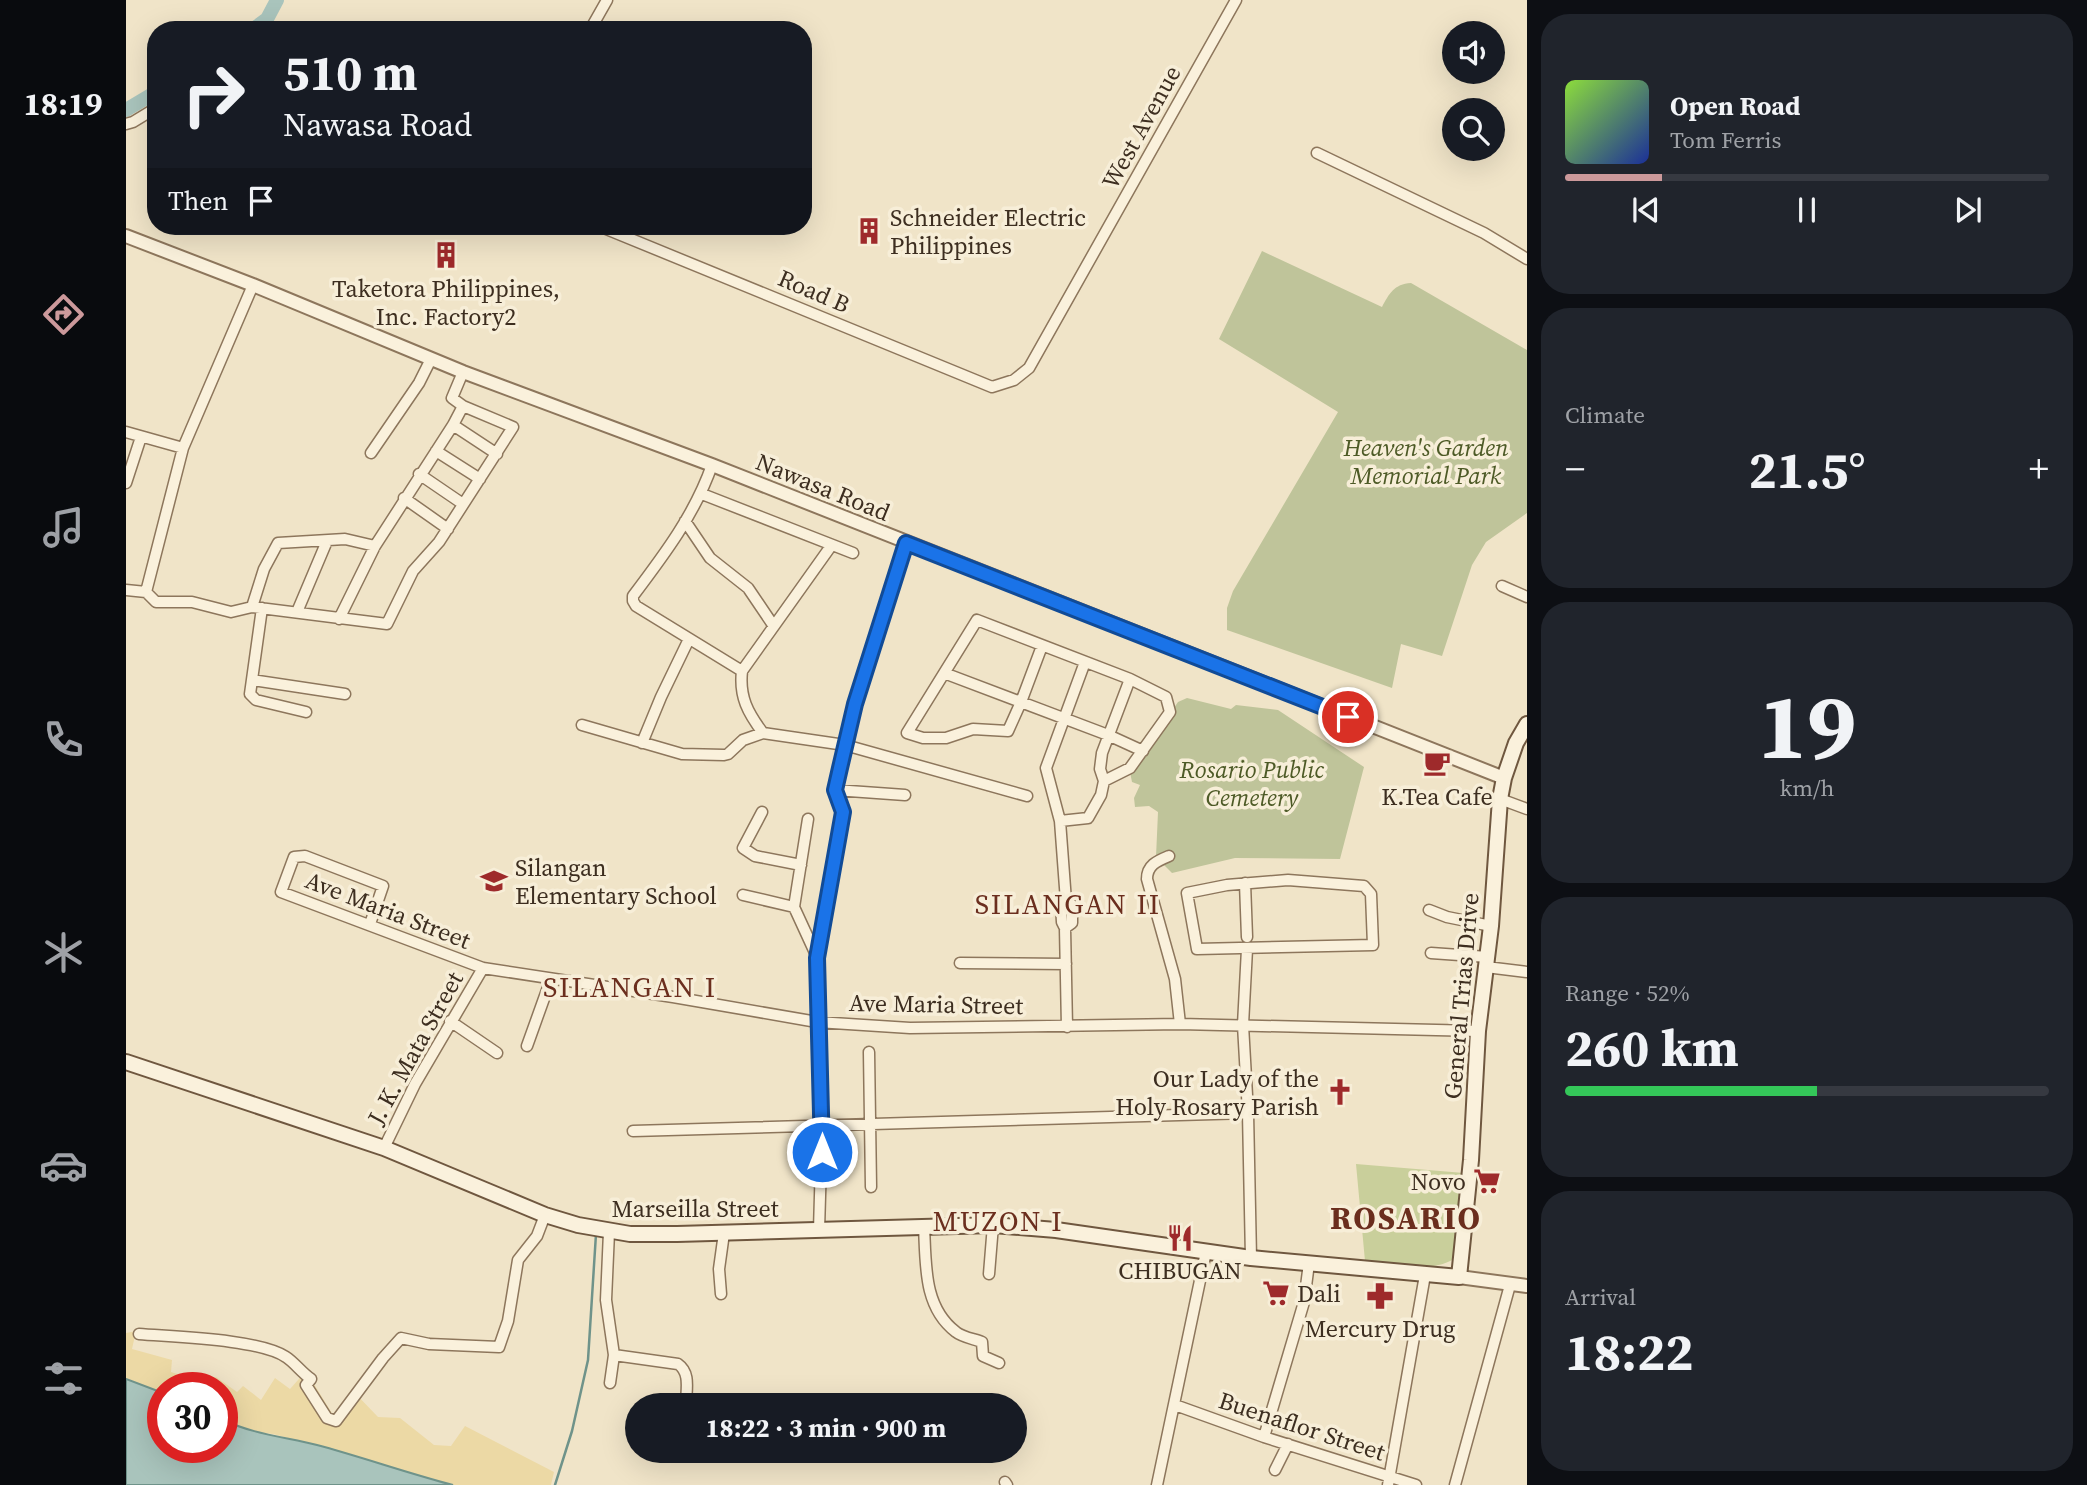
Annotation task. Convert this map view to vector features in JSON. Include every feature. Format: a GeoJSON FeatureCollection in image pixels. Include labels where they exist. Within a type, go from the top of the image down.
{"type":"FeatureCollection","features":[{"type":"Feature","properties":{"kind":"main road","name":"General Trias Drive"},"geometry":{"type":"LineString","coordinates":[[1459,1277],[1500,799],[1516,744],[1527,724]]}},
{"type":"Feature","properties":{"kind":"main road","name":"Marseilla Street"},"geometry":{"type":"LineString","coordinates":[[126,1062],[384,1148],[545,1215],[609,1232],[677,1234],[993,1225],[1056,1230],[1251,1258],[1459,1277]]}},
{"type":"Feature","properties":{"kind":"street"},"geometry":{"type":"LineString","coordinates":[[595,21],[607,0]]}},
{"type":"Feature","properties":{"kind":"street","name":"West Avenue"},"geometry":{"type":"LineString","coordinates":[[1014,380],[1029,368],[1236,0]]}},
{"type":"Feature","properties":{"kind":"street"},"geometry":{"type":"LineString","coordinates":[[126,124],[147,113]]}},
{"type":"Feature","properties":{"kind":"street"},"geometry":{"type":"LineString","coordinates":[[1317,153],[1484,233],[1527,259]]}},
{"type":"Feature","properties":{"kind":"street","name":"Road B"},"geometry":{"type":"LineString","coordinates":[[620,235],[992,387],[1014,380]]}},
{"type":"Feature","properties":{"kind":"street","name":"Nawasa Road"},"geometry":{"type":"LineString","coordinates":[[126,236],[463,372],[712,465],[1504,778]]}},
{"type":"Feature","properties":{"kind":"street"},"geometry":{"type":"LineString","coordinates":[[146,592],[183,448],[253,285]]}},
{"type":"Feature","properties":{"kind":"street"},"geometry":{"type":"LineString","coordinates":[[372,453],[419,383],[431,359]]}},
{"type":"Feature","properties":{"kind":"street"},"geometry":{"type":"LineString","coordinates":[[126,590],[146,592],[156,602],[192,602],[226,612],[257,607],[387,624],[413,571],[448,529],[513,427],[463,406],[452,398],[463,372]]}},
{"type":"Feature","properties":{"kind":"street"},"geometry":{"type":"LineString","coordinates":[[339,619],[375,546],[463,406]]}},
{"type":"Feature","properties":{"kind":"street"},"geometry":{"type":"LineString","coordinates":[[453,425],[497,454]]}},
{"type":"Feature","properties":{"kind":"street"},"geometry":{"type":"LineString","coordinates":[[126,432],[183,448]]}},
{"type":"Feature","properties":{"kind":"street"},"geometry":{"type":"LineString","coordinates":[[126,483],[141,437]]}},
{"type":"Feature","properties":{"kind":"street"},"geometry":{"type":"LineString","coordinates":[[436,451],[480,479]]}},
{"type":"Feature","properties":{"kind":"street"},"geometry":{"type":"LineString","coordinates":[[712,465],[702,494],[633,598],[636,606],[742,671]]}},
{"type":"Feature","properties":{"kind":"street"},"geometry":{"type":"LineString","coordinates":[[419,474],[463,504]]}},
{"type":"Feature","properties":{"kind":"street"},"geometry":{"type":"LineString","coordinates":[[702,494],[853,553]]}},
{"type":"Feature","properties":{"kind":"street"},"geometry":{"type":"LineString","coordinates":[[404,498],[448,529]]}},
{"type":"Feature","properties":{"kind":"street"},"geometry":{"type":"LineString","coordinates":[[685,521],[710,558],[748,588],[774,625]]}},
{"type":"Feature","properties":{"kind":"street"},"geometry":{"type":"LineString","coordinates":[[306,712],[252,698],[250,694],[257,607],[264,569],[278,543],[345,539],[375,546]]}},
{"type":"Feature","properties":{"kind":"street"},"geometry":{"type":"LineString","coordinates":[[297,612],[327,541]]}},
{"type":"Feature","properties":{"kind":"street"},"geometry":{"type":"LineString","coordinates":[[819,1230],[822,1127],[817,958],[843,812],[835,790],[856,700],[906,543]]}},
{"type":"Feature","properties":{"kind":"street"},"geometry":{"type":"LineString","coordinates":[[763,733],[747,712],[740,686],[742,671],[831,546]]}},
{"type":"Feature","properties":{"kind":"street"},"geometry":{"type":"LineString","coordinates":[[1502,586],[1527,597]]}},
{"type":"Feature","properties":{"kind":"street"},"geometry":{"type":"LineString","coordinates":[[1042,646],[1008,731],[973,729],[946,738],[912,736],[907,733],[977,620],[1085,662],[1166,697],[1170,712],[1143,751],[1130,768],[1104,781]]}},
{"type":"Feature","properties":{"kind":"street"},"geometry":{"type":"LineString","coordinates":[[642,743],[689,639]]}},
{"type":"Feature","properties":{"kind":"street"},"geometry":{"type":"LineString","coordinates":[[1067,1027],[1065,928],[1061,914],[1061,905],[1066,901],[1060,821],[1046,768],[1085,662]]}},
{"type":"Feature","properties":{"kind":"street"},"geometry":{"type":"LineString","coordinates":[[944,673],[1108,735],[1143,751]]}},
{"type":"Feature","properties":{"kind":"street"},"geometry":{"type":"LineString","coordinates":[[252,680],[345,694]]}},
{"type":"Feature","properties":{"kind":"street"},"geometry":{"type":"LineString","coordinates":[[1060,821],[1088,818],[1101,795],[1104,781],[1100,769],[1102,753],[1129,680]]}},
{"type":"Feature","properties":{"kind":"street"},"geometry":{"type":"LineString","coordinates":[[582,725],[682,754],[728,754],[744,740],[763,733],[845,745],[1027,796]]}},
{"type":"Feature","properties":{"kind":"street"},"geometry":{"type":"LineString","coordinates":[[835,790],[905,795]]}},
{"type":"Feature","properties":{"kind":"street"},"geometry":{"type":"LineString","coordinates":[[1500,799],[1527,809]]}},
{"type":"Feature","properties":{"kind":"street"},"geometry":{"type":"LineString","coordinates":[[762,812],[743,848],[755,856],[801,865]]}},
{"type":"Feature","properties":{"kind":"street"},"geometry":{"type":"LineString","coordinates":[[808,820],[794,908],[817,958]]}},
{"type":"Feature","properties":{"kind":"street","name":"Ave Maria Street"},"geometry":{"type":"LineString","coordinates":[[370,924],[383,886],[304,856],[294,858],[281,892],[483,968],[817,1022],[910,1028],[1180,1024],[1478,1031]]}},
{"type":"Feature","properties":{"kind":"street"},"geometry":{"type":"LineString","coordinates":[[1169,856],[1153,863],[1147,873],[1147,879],[1175,979],[1180,1024]]}},
{"type":"Feature","properties":{"kind":"street"},"geometry":{"type":"LineString","coordinates":[[1288,880],[1364,886],[1371,894],[1373,944],[1197,949],[1187,893],[1245,883],[1288,880]]}},
{"type":"Feature","properties":{"kind":"street"},"geometry":{"type":"LineString","coordinates":[[1245,883],[1247,937]]}},
{"type":"Feature","properties":{"kind":"street"},"geometry":{"type":"LineString","coordinates":[[743,895],[794,908]]}},
{"type":"Feature","properties":{"kind":"street"},"geometry":{"type":"LineString","coordinates":[[1429,910],[1447,917],[1491,926]]}},
{"type":"Feature","properties":{"kind":"street"},"geometry":{"type":"LineString","coordinates":[[1247,949],[1243,1025],[1251,1258]]}},
{"type":"Feature","properties":{"kind":"street"},"geometry":{"type":"LineString","coordinates":[[1431,953],[1527,972]]}},
{"type":"Feature","properties":{"kind":"street"},"geometry":{"type":"LineString","coordinates":[[960,963],[1066,964]]}},
{"type":"Feature","properties":{"kind":"street","name":"J. K. Mata Street"},"geometry":{"type":"LineString","coordinates":[[384,1148],[415,1084],[483,968]]}},
{"type":"Feature","properties":{"kind":"street"},"geometry":{"type":"LineString","coordinates":[[527,1046],[551,979]]}},
{"type":"Feature","properties":{"kind":"street"},"geometry":{"type":"LineString","coordinates":[[450,1021],[497,1053]]}},
{"type":"Feature","properties":{"kind":"street"},"geometry":{"type":"LineString","coordinates":[[869,1052],[871,1187]]}},
{"type":"Feature","properties":{"kind":"street"},"geometry":{"type":"LineString","coordinates":[[634,1131],[1248,1113]]}},
{"type":"Feature","properties":{"kind":"street"},"geometry":{"type":"LineString","coordinates":[[139,1334],[266,1348],[288,1357],[311,1379],[306,1385],[327,1418],[336,1421],[401,1338],[429,1344],[499,1347],[508,1321],[518,1260],[537,1236],[545,1215]]}},
{"type":"Feature","properties":{"kind":"street"},"geometry":{"type":"LineString","coordinates":[[989,1274],[993,1225]]}},
{"type":"Feature","properties":{"kind":"street"},"geometry":{"type":"LineString","coordinates":[[924,1226],[927,1276],[935,1308],[957,1334],[982,1342],[984,1356],[999,1363]]}},
{"type":"Feature","properties":{"kind":"street"},"geometry":{"type":"LineString","coordinates":[[609,1232],[607,1300],[614,1355],[610,1383]]}},
{"type":"Feature","properties":{"kind":"street"},"geometry":{"type":"LineString","coordinates":[[721,1294],[719,1269],[724,1233]]}},
{"type":"Feature","properties":{"kind":"street"},"geometry":{"type":"LineString","coordinates":[[1157,1485],[1206,1252]]}},
{"type":"Feature","properties":{"kind":"street"},"geometry":{"type":"LineString","coordinates":[[1264,1437],[1304,1302],[1309,1263]]}},
{"type":"Feature","properties":{"kind":"street"},"geometry":{"type":"LineString","coordinates":[[1389,1481],[1425,1275]]}},
{"type":"Feature","properties":{"kind":"street"},"geometry":{"type":"LineString","coordinates":[[1459,1277],[1527,1286]]}},
{"type":"Feature","properties":{"kind":"street"},"geometry":{"type":"LineString","coordinates":[[1455,1485],[1510,1285]]}},
{"type":"Feature","properties":{"kind":"street"},"geometry":{"type":"LineString","coordinates":[[614,1355],[678,1364],[687,1374],[686,1393]]}},
{"type":"Feature","properties":{"kind":"street","name":"Buenaflor Street"},"geometry":{"type":"LineString","coordinates":[[1175,1405],[1389,1481],[1416,1485]]}},
{"type":"Feature","properties":{"kind":"street"},"geometry":{"type":"LineString","coordinates":[[1275,1470],[1288,1444]]}},
{"type":"Feature","properties":{"kind":"green space","name":"Heaven's Garden Memorial Park"},"geometry":{"type":"Polygon","coordinates":[[[1262,251],[1382,307],[1396,288],[1411,283],[1527,350],[1527,513],[1486,542],[1472,565],[1442,656],[1401,644],[1392,688],[1227,630],[1227,608],[1233,591],[1338,412],[1219,339],[1262,251]]]}},
{"type":"Feature","properties":{"kind":"green space","name":"Rosario Public Cemetery"},"geometry":{"type":"Polygon","coordinates":[[[1187,698],[1231,709],[1236,705],[1278,710],[1364,767],[1340,859],[1235,858],[1172,873],[1156,857],[1158,812],[1149,806],[1135,807],[1134,798],[1140,785],[1132,782],[1130,772],[1178,702],[1187,698]]]}},
{"type":"Feature","properties":{"kind":"green space"},"geometry":{"type":"Polygon","coordinates":[[[1356,1164],[1464,1173],[1454,1259],[1444,1264],[1422,1267],[1365,1261],[1356,1164]]]}},
{"type":"Feature","properties":{"kind":"sand"},"geometry":{"type":"Polygon","coordinates":[[[136,1331],[132,1349],[172,1360],[171,1372],[147,1372],[147,1387],[126,1379],[126,1333],[136,1331]]]}},
{"type":"Feature","properties":{"kind":"sand"},"geometry":{"type":"Polygon","coordinates":[[[306,1371],[333,1415],[353,1391],[378,1417],[400,1418],[434,1445],[451,1446],[465,1426],[554,1472],[551,1485],[453,1485],[273,1434],[247,1431],[238,1427],[238,1391],[243,1386],[261,1400],[275,1378],[290,1389],[306,1371]]]}},
{"type":"Feature","properties":{"kind":"water"},"geometry":{"type":"Polygon","coordinates":[[[126,1379],[147,1387],[147,1463],[238,1463],[238,1426],[317,1445],[453,1485],[126,1485],[126,1379]]]}},
{"type":"Feature","properties":{"kind":"waterway"},"geometry":{"type":"LineString","coordinates":[[264,21],[277,0]]}},
{"type":"Feature","properties":{"kind":"waterway"},"geometry":{"type":"LineString","coordinates":[[126,110],[147,97]]}},
{"type":"Feature","properties":{"kind":"waterway"},"geometry":{"type":"LineString","coordinates":[[555,1485],[572,1431],[588,1360],[596,1234]]}},
{"type":"Feature","properties":{"kind":"place","name":"Schneider Electric Philippines"},"geometry":{"type":"Point","coordinates":[869,231]}},
{"type":"Feature","properties":{"kind":"place","name":"Taketora Philippines, Inc. Factory2"},"geometry":{"type":"Point","coordinates":[446,255]}},
{"type":"Feature","properties":{"kind":"place","name":"K.Tea Cafe"},"geometry":{"type":"Point","coordinates":[1437,763]}},
{"type":"Feature","properties":{"kind":"place","name":"Silangan Elementary School"},"geometry":{"type":"Point","coordinates":[494,881]}},
{"type":"Feature","properties":{"kind":"place","name":"Our Lady of the Holy Rosary Parish"},"geometry":{"type":"Point","coordinates":[1340,1092]}},
{"type":"Feature","properties":{"kind":"place","name":"Novo"},"geometry":{"type":"Point","coordinates":[1487,1181]}},
{"type":"Feature","properties":{"kind":"place","name":"CHIBUGAN"},"geometry":{"type":"Point","coordinates":[1180,1238]}},
{"type":"Feature","properties":{"kind":"place","name":"Dali"},"geometry":{"type":"Point","coordinates":[1276,1293]}},
{"type":"Feature","properties":{"kind":"place","name":"Mercury Drug"},"geometry":{"type":"Point","coordinates":[1380,1296]}},
{"type":"Feature","properties":{"kind":"district","name":"SILANGAN II"},"geometry":{"type":"Point","coordinates":[1068,904]}},
{"type":"Feature","properties":{"kind":"district","name":"SILANGAN I"},"geometry":{"type":"Point","coordinates":[630,987]}},
{"type":"Feature","properties":{"kind":"district","name":"ROSARIO"},"geometry":{"type":"Point","coordinates":[1406,1218]}},
{"type":"Feature","properties":{"kind":"district","name":"MUZON I"},"geometry":{"type":"Point","coordinates":[998,1221]}},
{"type":"Feature","properties":{"kind":"route"},"geometry":{"type":"LineString","coordinates":[[822,1152],[817,958],[843,812],[835,790],[855,704],[906,543],[1348,717]]}}]}
